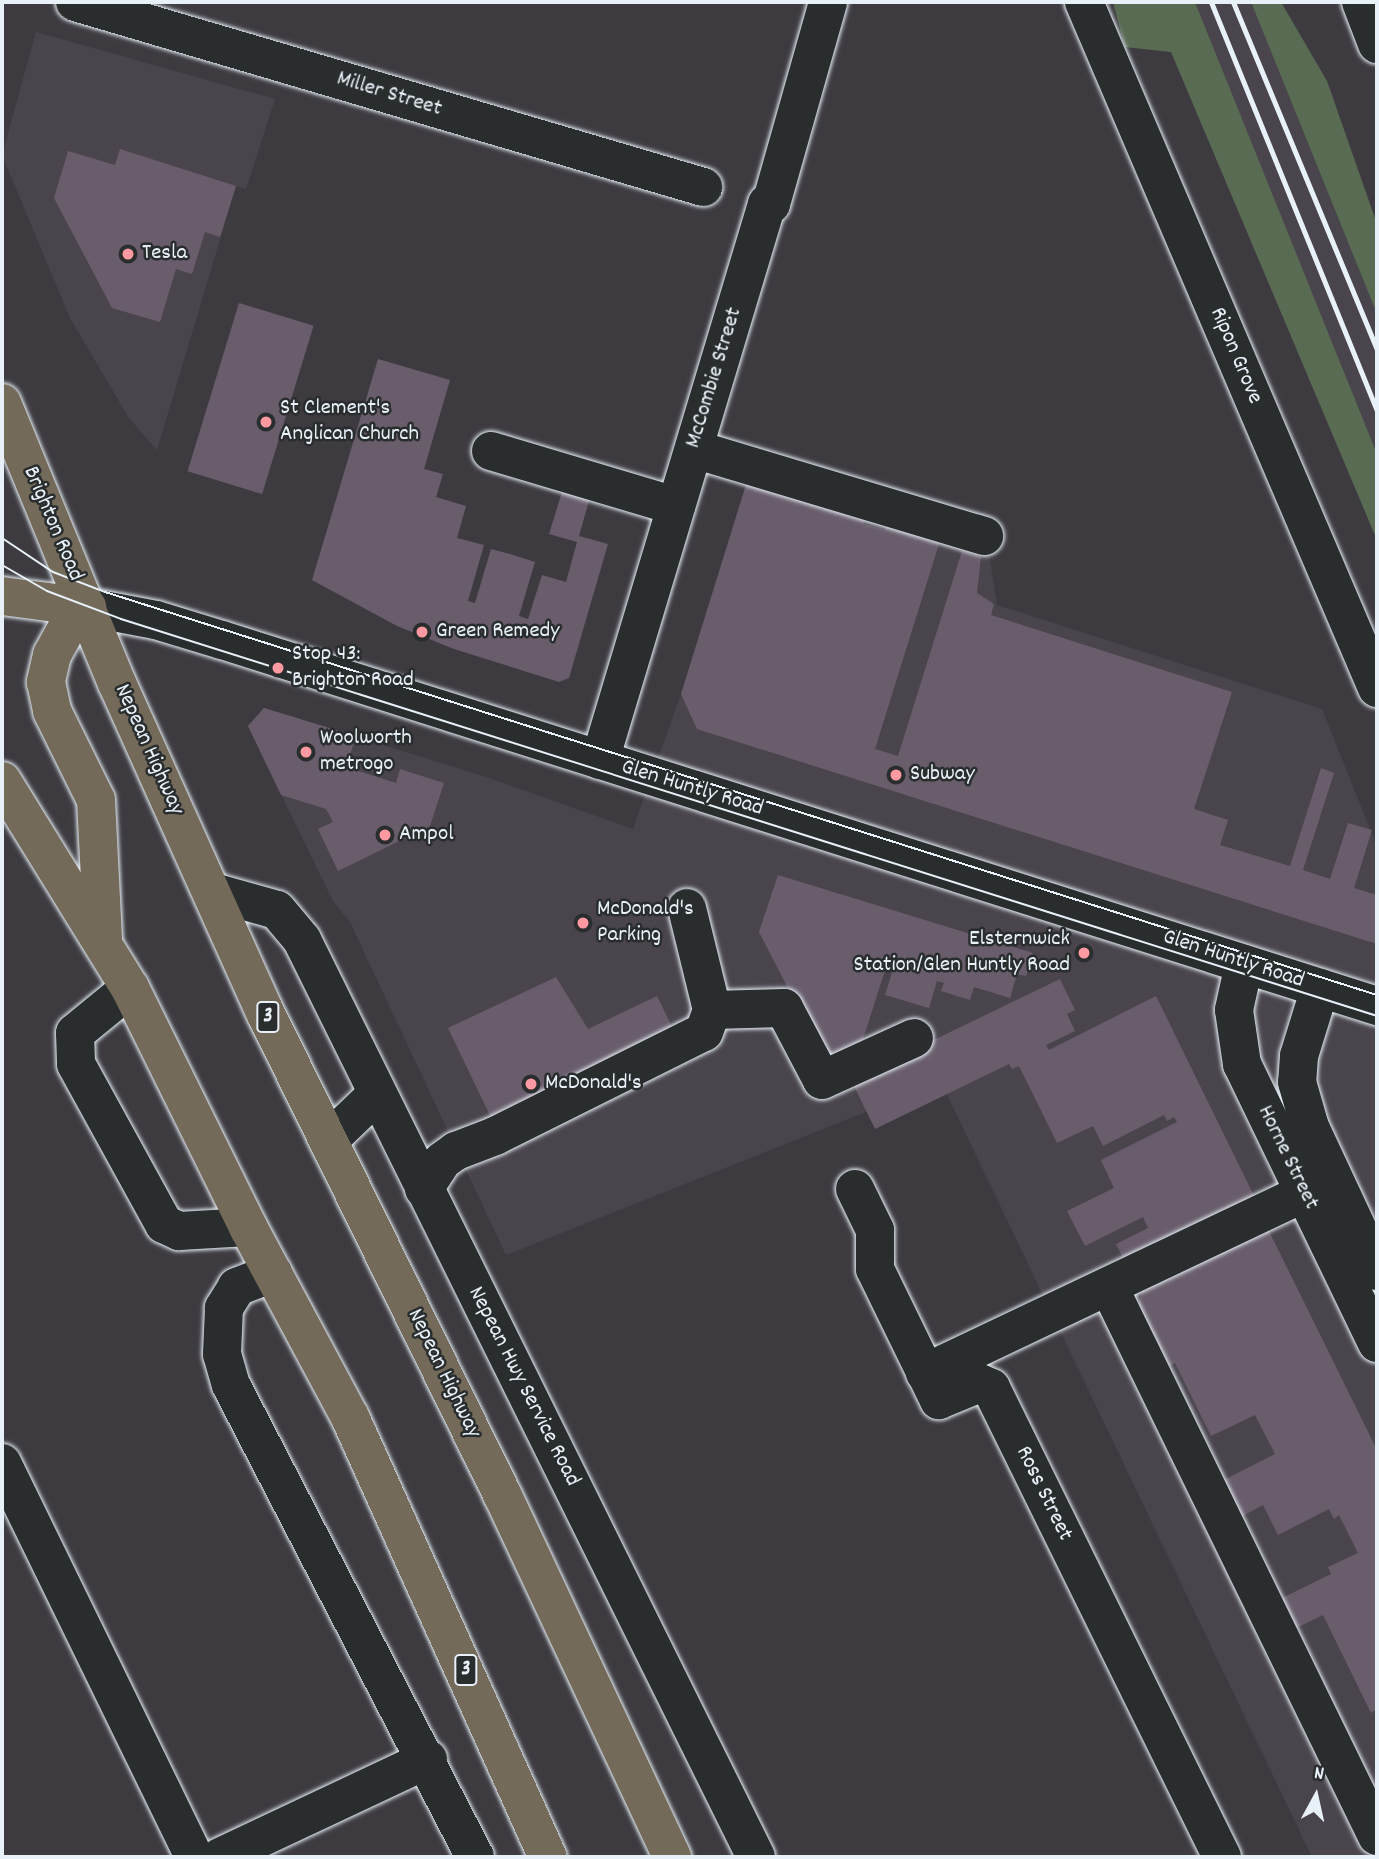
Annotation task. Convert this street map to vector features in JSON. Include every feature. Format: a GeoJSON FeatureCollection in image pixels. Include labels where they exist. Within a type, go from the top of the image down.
{"type":"FeatureCollection","features":[{"type":"Feature","properties":{"kind":"main road","name":"Brighton Road"},"geometry":{"type":"LineString","coordinates":[[2,403],[84,606]]}},
{"type":"Feature","properties":{"kind":"main road","name":"Glen Huntly Road"},"geometry":{"type":"LineString","coordinates":[[2,596],[84,606]]}},
{"type":"Feature","properties":{"kind":"main road","name":"Nepean Highway"},"geometry":{"type":"LineString","coordinates":[[84,606],[212,892],[672,1857]]}},
{"type":"Feature","properties":{"kind":"main road"},"geometry":{"type":"LineString","coordinates":[[84,606],[52,655],[46,682],[52,710],[96,800],[103,942]]}},
{"type":"Feature","properties":{"kind":"main road","name":"3"},"geometry":{"type":"LineString","coordinates":[[2,781],[130,988],[248,1227],[383,1484],[548,1857]]}},
{"type":"Feature","properties":{"kind":"street","name":"Miller Street"},"geometry":{"type":"LineString","coordinates":[[75,2],[704,187]]}},
{"type":"Feature","properties":{"kind":"street","name":"McCombie Street"},"geometry":{"type":"LineString","coordinates":[[600,760],[767,204],[771,204],[779,164],[828,2]]}},
{"type":"Feature","properties":{"kind":"street","name":"Ripon Grove"},"geometry":{"type":"LineString","coordinates":[[1086,7],[1377,688]]}},
{"type":"Feature","properties":{"kind":"street"},"geometry":{"type":"LineString","coordinates":[[694,449],[984,536]]}},
{"type":"Feature","properties":{"kind":"street"},"geometry":{"type":"LineString","coordinates":[[491,451],[676,506]]}},
{"type":"Feature","properties":{"kind":"street","name":"Glen Huntly Road"},"geometry":{"type":"LineString","coordinates":[[84,606],[156,620],[1377,1006]]}},
{"type":"Feature","properties":{"kind":"street","name":"Nepean Hwy Service Road"},"geometry":{"type":"LineString","coordinates":[[212,892],[264,905],[288,919],[756,1857]]}},
{"type":"Feature","properties":{"kind":"street"},"geometry":{"type":"LineString","coordinates":[[424,1189],[442,1161],[456,1151],[495,1136],[704,1032],[712,1010],[687,908]]}},
{"type":"Feature","properties":{"kind":"street","name":"Horne Street"},"geometry":{"type":"LineString","coordinates":[[1244,964],[1235,995],[1237,1045],[1319,1186],[1377,1271]]}},
{"type":"Feature","properties":{"kind":"street"},"geometry":{"type":"LineString","coordinates":[[130,988],[75,1033],[76,1064],[164,1224],[179,1231],[248,1227]]}},
{"type":"Feature","properties":{"kind":"street","name":"Horne Street"},"geometry":{"type":"LineString","coordinates":[[1320,988],[1296,1074],[1319,1186],[1377,1343]]}},
{"type":"Feature","properties":{"kind":"street"},"geometry":{"type":"LineString","coordinates":[[712,1010],[785,1008],[822,1080],[914,1038]]}},
{"type":"Feature","properties":{"kind":"street"},"geometry":{"type":"LineString","coordinates":[[329,1140],[376,1095]]}},
{"type":"Feature","properties":{"kind":"street"},"geometry":{"type":"LineString","coordinates":[[925,1373],[1319,1186]]}},
{"type":"Feature","properties":{"kind":"street","name":"Ross Street"},"geometry":{"type":"LineString","coordinates":[[855,1189],[877,1235],[875,1269],[939,1400],[980,1383],[991,1388],[1222,1857]]}},
{"type":"Feature","properties":{"kind":"street"},"geometry":{"type":"LineString","coordinates":[[273,1273],[237,1287],[224,1308],[222,1354],[232,1385],[428,1759],[475,1857]]}},
{"type":"Feature","properties":{"kind":"street"},"geometry":{"type":"LineString","coordinates":[[1109,1287],[1377,1836]]}},
{"type":"Feature","properties":{"kind":"street"},"geometry":{"type":"LineString","coordinates":[[2,1463],[194,1857]]}},
{"type":"Feature","properties":{"kind":"street"},"geometry":{"type":"LineString","coordinates":[[220,1857],[428,1759]]}},
{"type":"Feature","properties":{"kind":"shaded area"},"geometry":{"type":"Polygon","coordinates":[[[1195,2],[1251,2],[1377,314],[1377,454],[1195,2]]]}},
{"type":"Feature","properties":{"kind":"shaded area","name":"Tesla"},"geometry":{"type":"Polygon","coordinates":[[[36,32],[275,99],[246,189],[236,186],[157,450],[129,418],[70,318],[2,155],[36,32]]]}},
{"type":"Feature","properties":{"kind":"shaded area"},"geometry":{"type":"Polygon","coordinates":[[[755,455],[983,515],[997,605],[1322,709],[1377,847],[1377,1857],[1312,1857],[941,1082],[506,1255],[350,922],[333,901],[248,726],[264,708],[489,778],[633,829],[681,694],[755,455]]]}},
{"type":"Feature","properties":{"kind":"green space"},"geometry":{"type":"Polygon","coordinates":[[[1113,2],[1195,2],[1377,454],[1377,540],[1171,52],[1125,47],[1113,2]]]}},
{"type":"Feature","properties":{"kind":"green space"},"geometry":{"type":"Polygon","coordinates":[[[1251,2],[1281,2],[1327,81],[1377,224],[1377,314],[1251,2]]]}},
{"type":"Feature","properties":{"kind":"building"},"geometry":{"type":"Polygon","coordinates":[[[120,149],[236,186],[220,237],[205,232],[192,274],[176,269],[160,322],[112,308],[54,198],[68,151],[115,165],[120,149]]]}},
{"type":"Feature","properties":{"kind":"building"},"geometry":{"type":"Polygon","coordinates":[[[239,303],[314,326],[262,494],[188,471],[239,303]]]}},
{"type":"Feature","properties":{"kind":"building"},"geometry":{"type":"Polygon","coordinates":[[[378,359],[450,380],[424,469],[443,474],[436,497],[466,506],[457,538],[484,545],[468,601],[475,603],[491,549],[510,554],[535,562],[519,616],[528,619],[542,575],[566,582],[577,542],[549,534],[565,482],[592,490],[579,536],[608,544],[569,678],[559,682],[454,649],[397,626],[312,580],[378,359]]]}},
{"type":"Feature","properties":{"kind":"building"},"geometry":{"type":"Polygon","coordinates":[[[750,472],[866,507],[864,524],[885,530],[890,515],[943,531],[875,749],[898,756],[962,551],[981,557],[977,593],[994,604],[991,615],[1232,692],[1194,809],[1228,820],[1220,845],[1290,866],[1321,768],[1334,773],[1303,870],[1330,879],[1348,823],[1372,830],[1354,888],[1377,895],[1377,944],[697,729],[681,694],[750,472]]]}},
{"type":"Feature","properties":{"kind":"building"},"geometry":{"type":"Polygon","coordinates":[[[264,708],[356,736],[346,767],[396,783],[400,769],[444,783],[430,826],[338,871],[318,829],[333,822],[326,809],[281,795],[248,726],[264,708]]]}},
{"type":"Feature","properties":{"kind":"building"},"geometry":{"type":"Polygon","coordinates":[[[778,875],[1033,953],[1026,976],[1017,974],[1010,998],[974,987],[970,1000],[941,991],[944,983],[937,981],[929,1008],[885,995],[893,969],[886,967],[860,1049],[828,1066],[759,932],[778,875]]]}},
{"type":"Feature","properties":{"kind":"building","name":"McDonald's"},"geometry":{"type":"Polygon","coordinates":[[[556,977],[588,1029],[657,996],[679,1041],[496,1128],[448,1028],[556,977]]]}},
{"type":"Feature","properties":{"kind":"building"},"geometry":{"type":"Polygon","coordinates":[[[1060,979],[1075,1010],[1067,1014],[1075,1031],[1046,1045],[1049,1050],[1156,996],[1257,1202],[1127,1266],[1116,1244],[1148,1228],[1143,1217],[1085,1246],[1067,1211],[1114,1188],[1101,1160],[1177,1122],[1174,1117],[1167,1121],[1164,1115],[1103,1146],[1093,1126],[1057,1143],[1019,1066],[1012,1069],[1009,1064],[875,1129],[851,1080],[1060,979]]]}},
{"type":"Feature","properties":{"kind":"building"},"geometry":{"type":"Polygon","coordinates":[[[1265,1223],[1377,1450],[1377,1709],[1371,1713],[1323,1615],[1290,1631],[1276,1601],[1331,1574],[1328,1567],[1358,1553],[1339,1515],[1334,1519],[1329,1509],[1278,1535],[1263,1505],[1234,1521],[1216,1484],[1275,1454],[1255,1415],[1211,1436],[1175,1363],[1160,1371],[1134,1318],[1145,1282],[1265,1223]]]}},
{"type":"Feature","properties":{"kind":"tram line"},"geometry":{"type":"LineString","coordinates":[[2,538],[53,572],[105,592],[1377,995]]}},
{"type":"Feature","properties":{"kind":"tram line"},"geometry":{"type":"LineString","coordinates":[[2,565],[47,591],[121,619],[1377,1016]]}},
{"type":"Feature","properties":{"kind":"railway"},"geometry":{"type":"LineString","coordinates":[[1211,2],[1377,411]]}},
{"type":"Feature","properties":{"kind":"railway"},"geometry":{"type":"LineString","coordinates":[[1233,2],[1377,350]]}},
{"type":"Feature","properties":{"kind":"place","name":"Tesla"},"geometry":{"type":"Point","coordinates":[128,254]}},
{"type":"Feature","properties":{"kind":"place","name":"St Clement's Anglican Church"},"geometry":{"type":"Point","coordinates":[266,422]}},
{"type":"Feature","properties":{"kind":"place","name":"Green Remedy"},"geometry":{"type":"Point","coordinates":[422,632]}},
{"type":"Feature","properties":{"kind":"place","name":"Stop 43: Brighton Road"},"geometry":{"type":"Point","coordinates":[278,668]}},
{"type":"Feature","properties":{"kind":"place","name":"Woolworth metrogo"},"geometry":{"type":"Point","coordinates":[306,752]}},
{"type":"Feature","properties":{"kind":"place","name":"Subway"},"geometry":{"type":"Point","coordinates":[896,775]}},
{"type":"Feature","properties":{"kind":"place","name":"Ampol"},"geometry":{"type":"Point","coordinates":[385,835]}},
{"type":"Feature","properties":{"kind":"place","name":"McDonald's Parking"},"geometry":{"type":"Point","coordinates":[583,923]}},
{"type":"Feature","properties":{"kind":"place","name":"Elsternwick Station/Glen Huntly Road"},"geometry":{"type":"Point","coordinates":[1084,953]}},
{"type":"Feature","properties":{"kind":"place","name":"McDonald's"},"geometry":{"type":"Point","coordinates":[531,1084]}}]}
